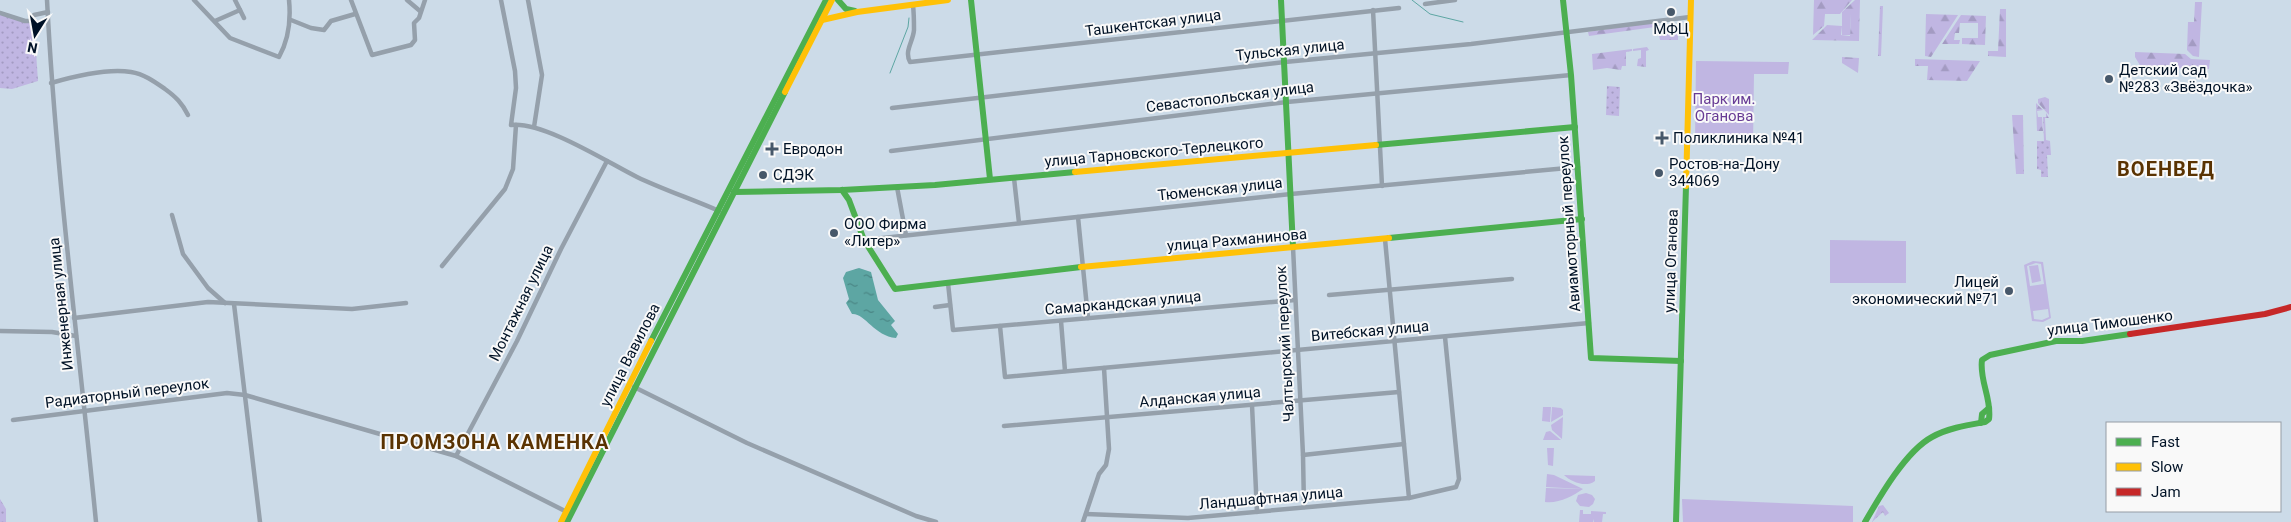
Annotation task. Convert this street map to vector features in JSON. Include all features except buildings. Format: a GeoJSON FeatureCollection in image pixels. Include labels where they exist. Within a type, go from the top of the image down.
{"type":"FeatureCollection","features":[{"type":"Feature","properties":{"kind":"street","name":"Инженерная улица"},"geometry":{"type":"LineString","coordinates":[[47,0],[51,83],[96,522]]}},
{"type":"Feature","properties":{"kind":"street"},"geometry":{"type":"LineString","coordinates":[[194,0],[230,38],[280,57],[284,48],[290,20],[289,0]]}},
{"type":"Feature","properties":{"kind":"street"},"geometry":{"type":"LineString","coordinates":[[235,0],[244,18]]}},
{"type":"Feature","properties":{"kind":"street"},"geometry":{"type":"LineString","coordinates":[[351,0],[372,55],[411,45],[415,40],[414,23],[419,18],[425,0]]}},
{"type":"Feature","properties":{"kind":"street"},"geometry":{"type":"LineString","coordinates":[[406,0],[420,12]]}},
{"type":"Feature","properties":{"kind":"street"},"geometry":{"type":"LineString","coordinates":[[442,266],[506,190],[513,169],[515,71],[501,0]]}},
{"type":"Feature","properties":{"kind":"street"},"geometry":{"type":"LineString","coordinates":[[528,0],[542,75],[534,127]]}},
{"type":"Feature","properties":{"kind":"street","name":"улица Вавилова"},"geometry":{"type":"LineString","coordinates":[[731,191],[826,0]]}},
{"type":"Feature","properties":{"kind":"street","name":"улица Вавилова"},"geometry":{"type":"LineString","coordinates":[[568,522],[569,513],[720,212],[832,0]]}},
{"type":"Feature","properties":{"kind":"street"},"geometry":{"type":"LineString","coordinates":[[838,0],[846,9],[858,12]]}},
{"type":"Feature","properties":{"kind":"street"},"geometry":{"type":"LineString","coordinates":[[822,20],[858,12],[948,0]]}},
{"type":"Feature","properties":{"kind":"street"},"geometry":{"type":"LineString","coordinates":[[971,0],[975,56],[990,179]]}},
{"type":"Feature","properties":{"kind":"street","name":"Чалтырский переулок"},"geometry":{"type":"LineString","coordinates":[[1281,0],[1292,194],[1304,507]]}},
{"type":"Feature","properties":{"kind":"street"},"geometry":{"type":"LineString","coordinates":[[1424,4],[1454,0]]}},
{"type":"Feature","properties":{"kind":"street","name":"Авиамоторный переулок"},"geometry":{"type":"LineString","coordinates":[[1563,0],[1571,74],[1591,358],[1681,361]]}},
{"type":"Feature","properties":{"kind":"street","name":"улица Оганова"},"geometry":{"type":"LineString","coordinates":[[1676,522],[1691,0]]}},
{"type":"Feature","properties":{"kind":"street","name":"Ташкентская улица"},"geometry":{"type":"LineString","coordinates":[[913,5],[913,33],[907,50],[907,57],[910,62],[1400,8]]}},
{"type":"Feature","properties":{"kind":"street"},"geometry":{"type":"LineString","coordinates":[[215,21],[240,10]]}},
{"type":"Feature","properties":{"kind":"street"},"geometry":{"type":"LineString","coordinates":[[1374,10],[1382,186]]}},
{"type":"Feature","properties":{"kind":"street"},"geometry":{"type":"LineString","coordinates":[[0,13],[25,21],[30,20],[34,15],[48,12]]}},
{"type":"Feature","properties":{"kind":"street"},"geometry":{"type":"LineString","coordinates":[[290,20],[310,28],[324,30],[331,20],[355,14]]}},
{"type":"Feature","properties":{"kind":"street","name":"Тульская улица"},"geometry":{"type":"LineString","coordinates":[[892,108],[1285,62],[1567,33],[1690,17]]}},
{"type":"Feature","properties":{"kind":"street"},"geometry":{"type":"LineString","coordinates":[[51,83],[104,72],[132,72],[146,76],[173,95],[183,104],[188,115]]}},
{"type":"Feature","properties":{"kind":"street","name":"Севастопольская улица"},"geometry":{"type":"LineString","coordinates":[[891,151],[1287,102],[1571,74]]}},
{"type":"Feature","properties":{"kind":"street"},"geometry":{"type":"LineString","coordinates":[[513,125],[534,127],[607,160],[638,177],[720,212]]}},
{"type":"Feature","properties":{"kind":"street","name":"улица Тарновского-Терлецкого"},"geometry":{"type":"LineString","coordinates":[[731,191],[842,190],[1014,178],[1289,151],[1575,126]]}},
{"type":"Feature","properties":{"kind":"street","name":"Монтажная улица"},"geometry":{"type":"LineString","coordinates":[[456,456],[517,341],[607,160]]}},
{"type":"Feature","properties":{"kind":"street","name":"Тюменская улица"},"geometry":{"type":"LineString","coordinates":[[864,240],[1292,194],[1578,167]]}},
{"type":"Feature","properties":{"kind":"street"},"geometry":{"type":"LineString","coordinates":[[1014,178],[1019,223]]}},
{"type":"Feature","properties":{"kind":"street"},"geometry":{"type":"LineString","coordinates":[[897,187],[906,235]]}},
{"type":"Feature","properties":{"kind":"street"},"geometry":{"type":"LineString","coordinates":[[842,190],[849,200],[864,240]]}},
{"type":"Feature","properties":{"kind":"street","name":"улица Вавилова"},"geometry":{"type":"LineString","coordinates":[[561,522],[569,513],[634,387],[720,212]]}},
{"type":"Feature","properties":{"kind":"street"},"geometry":{"type":"LineString","coordinates":[[172,215],[183,254],[208,288],[226,304]]}},
{"type":"Feature","properties":{"kind":"street"},"geometry":{"type":"LineString","coordinates":[[1078,217],[1088,318]]}},
{"type":"Feature","properties":{"kind":"street","name":"улица Рахманинова"},"geometry":{"type":"LineString","coordinates":[[864,240],[895,289],[1083,267],[1582,219]]}},
{"type":"Feature","properties":{"kind":"street"},"geometry":{"type":"LineString","coordinates":[[1385,238],[1409,498]]}},
{"type":"Feature","properties":{"kind":"street"},"geometry":{"type":"LineString","coordinates":[[1329,295],[1512,279]]}},
{"type":"Feature","properties":{"kind":"street"},"geometry":{"type":"LineString","coordinates":[[935,307],[950,305],[948,283]]}},
{"type":"Feature","properties":{"kind":"street","name":"Самаркандская улица"},"geometry":{"type":"LineString","coordinates":[[950,305],[953,330],[1295,300]]}},
{"type":"Feature","properties":{"kind":"street"},"geometry":{"type":"LineString","coordinates":[[74,318],[208,302],[352,309],[406,303]]}},
{"type":"Feature","properties":{"kind":"street"},"geometry":{"type":"LineString","coordinates":[[234,304],[260,522]]}},
{"type":"Feature","properties":{"kind":"street","name":"улица Тимошенко"},"geometry":{"type":"LineString","coordinates":[[1865,522],[1881,494],[1922,444],[1944,432],[1981,423],[1982,414],[1989,408],[1980,366],[1982,360],[1990,355],[2056,341],[2082,341],[2251,316],[2291,307]]}},
{"type":"Feature","properties":{"kind":"street"},"geometry":{"type":"LineString","coordinates":[[1061,321],[1065,372]]}},
{"type":"Feature","properties":{"kind":"street","name":"Витебская улица"},"geometry":{"type":"LineString","coordinates":[[1000,326],[1005,377],[1589,323]]}},
{"type":"Feature","properties":{"kind":"street"},"geometry":{"type":"LineString","coordinates":[[0,330],[52,332],[76,336]]}},
{"type":"Feature","properties":{"kind":"street","name":"Ландшафтная улица"},"geometry":{"type":"LineString","coordinates":[[1086,514],[1188,518],[1409,498],[1456,486],[1459,479],[1446,337]]}},
{"type":"Feature","properties":{"kind":"street"},"geometry":{"type":"LineString","coordinates":[[1083,522],[1099,474],[1106,464],[1109,449],[1104,368]]}},
{"type":"Feature","properties":{"kind":"street","name":"улица Вавилова"},"geometry":{"type":"LineString","coordinates":[[634,387],[747,443],[916,516],[936,522]]}},
{"type":"Feature","properties":{"kind":"street","name":"Алданская улица"},"geometry":{"type":"LineString","coordinates":[[1004,426],[1399,392]]}},
{"type":"Feature","properties":{"kind":"street","name":"Радиаторный переулок"},"geometry":{"type":"LineString","coordinates":[[13,420],[227,393],[245,395],[319,418],[456,456],[569,513]]}},
{"type":"Feature","properties":{"kind":"street"},"geometry":{"type":"LineString","coordinates":[[1252,405],[1257,512]]}},
{"type":"Feature","properties":{"kind":"street"},"geometry":{"type":"LineString","coordinates":[[1303,455],[1404,444]]}},
{"type":"Feature","properties":{"kind":"green space"},"geometry":{"type":"Polygon","coordinates":[[[1814,0],[1852,0],[1840,14],[1825,14],[1824,26],[1813,35],[1814,0]]]}},
{"type":"Feature","properties":{"kind":"green space"},"geometry":{"type":"Polygon","coordinates":[[[1855,0],[1860,0],[1859,41],[1812,40],[1827,25],[1842,26],[1841,35],[1850,36],[1851,14],[1842,14],[1842,12],[1855,0]]]}},
{"type":"Feature","properties":{"kind":"green space"},"geometry":{"type":"Polygon","coordinates":[[[2195,2],[2202,2],[2199,57],[2193,56],[2187,50],[2188,22],[2194,22],[2195,2]]]}},
{"type":"Feature","properties":{"kind":"green space"},"geometry":{"type":"Polygon","coordinates":[[[1880,6],[1883,6],[1881,56],[1878,56],[1880,6]]]}},
{"type":"Feature","properties":{"kind":"green space"},"geometry":{"type":"Polygon","coordinates":[[[2000,9],[2006,9],[2006,57],[1988,56],[1988,51],[1998,51],[2000,9]]]}},
{"type":"Feature","properties":{"kind":"green space"},"geometry":{"type":"Polygon","coordinates":[[[0,12],[34,23],[38,81],[12,89],[0,88],[0,12]]]}},
{"type":"Feature","properties":{"kind":"green space"},"geometry":{"type":"Polygon","coordinates":[[[1842,14],[1851,14],[1850,35],[1842,35],[1842,14]]]}},
{"type":"Feature","properties":{"kind":"green space"},"geometry":{"type":"Polygon","coordinates":[[[1926,14],[1958,15],[1931,57],[1925,56],[1926,14]]]}},
{"type":"Feature","properties":{"kind":"green space"},"geometry":{"type":"Polygon","coordinates":[[[1961,15],[1986,16],[1985,45],[1962,44],[1962,38],[1978,38],[1978,23],[1960,23],[1959,33],[1955,33],[1954,40],[1960,40],[1959,44],[1942,44],[1961,15]]]}},
{"type":"Feature","properties":{"kind":"green space"},"geometry":{"type":"Polygon","coordinates":[[[1655,22],[1655,27],[1589,36],[1588,32],[1655,22]]]}},
{"type":"Feature","properties":{"kind":"green space"},"geometry":{"type":"Polygon","coordinates":[[[1678,27],[1678,40],[1660,40],[1658,29],[1678,27]]]}},
{"type":"Feature","properties":{"kind":"green space"},"geometry":{"type":"Polygon","coordinates":[[[1647,47],[1649,50],[1646,51],[1646,67],[1637,66],[1638,59],[1641,58],[1641,50],[1633,51],[1633,49],[1647,47]]]}},
{"type":"Feature","properties":{"kind":"green space"},"geometry":{"type":"Polygon","coordinates":[[[1632,49],[1632,51],[1626,52],[1626,66],[1622,66],[1621,70],[1607,68],[1593,70],[1592,54],[1632,49]]]}},
{"type":"Feature","properties":{"kind":"green space"},"geometry":{"type":"Polygon","coordinates":[[[2135,52],[2185,54],[2191,59],[2210,60],[2209,69],[2141,67],[2135,57],[2135,52]]]}},
{"type":"Feature","properties":{"kind":"green space"},"geometry":{"type":"Polygon","coordinates":[[[1842,57],[1859,58],[1858,73],[1842,63],[1842,57]]]}},
{"type":"Feature","properties":{"kind":"green space"},"geometry":{"type":"Polygon","coordinates":[[[1915,59],[1980,61],[1967,81],[1927,80],[1928,66],[1915,66],[1915,59]]]}},
{"type":"Feature","properties":{"kind":"green space","name":"Парк им. Оганова"},"geometry":{"type":"Polygon","coordinates":[[[1696,61],[1789,62],[1788,74],[1754,74],[1753,143],[1695,142],[1696,61]]]}},
{"type":"Feature","properties":{"kind":"green space"},"geometry":{"type":"Polygon","coordinates":[[[1607,86],[1620,87],[1619,116],[1606,115],[1607,86]]]}},
{"type":"Feature","properties":{"kind":"green space"},"geometry":{"type":"Polygon","coordinates":[[[2045,97],[2049,99],[2049,115],[2038,103],[2038,99],[2045,97]]]}},
{"type":"Feature","properties":{"kind":"green space"},"geometry":{"type":"Polygon","coordinates":[[[2036,103],[2043,110],[2037,111],[2038,117],[2042,117],[2043,131],[2037,131],[2036,103]]]}},
{"type":"Feature","properties":{"kind":"green space"},"geometry":{"type":"Polygon","coordinates":[[[2046,113],[2049,118],[2045,118],[2046,140],[2050,141],[2051,155],[2047,155],[2048,177],[2041,177],[2041,170],[2037,169],[2037,141],[2044,141],[2043,117],[2046,117],[2046,113]]]}},
{"type":"Feature","properties":{"kind":"green space"},"geometry":{"type":"Polygon","coordinates":[[[2012,115],[2023,115],[2024,174],[2016,174],[2012,115]]]}},
{"type":"Feature","properties":{"kind":"green space"},"geometry":{"type":"Polygon","coordinates":[[[1830,240],[1906,241],[1906,283],[1830,283],[1830,240]]]}},
{"type":"Feature","properties":{"kind":"green space"},"geometry":{"type":"Polygon","coordinates":[[[2033,261],[2043,262],[2051,318],[2043,322],[2032,321],[2024,265],[2033,261]],[[2036,263],[2027,266],[2030,286],[2044,284],[2041,264],[2036,263]],[[2048,309],[2033,311],[2034,319],[2042,320],[2049,317],[2048,309]]]}},
{"type":"Feature","properties":{"kind":"green space"},"geometry":{"type":"Polygon","coordinates":[[[2038,265],[2041,281],[2032,283],[2029,266],[2038,265]]]}},
{"type":"Feature","properties":{"kind":"green space"},"geometry":{"type":"Polygon","coordinates":[[[1543,407],[1551,407],[1550,422],[1542,421],[1543,407]]]}},
{"type":"Feature","properties":{"kind":"green space"},"geometry":{"type":"Polygon","coordinates":[[[1552,407],[1561,408],[1563,415],[1551,422],[1552,407]]]}},
{"type":"Feature","properties":{"kind":"green space"},"geometry":{"type":"Polygon","coordinates":[[[1563,417],[1562,439],[1552,430],[1551,425],[1563,417]]]}},
{"type":"Feature","properties":{"kind":"green space"},"geometry":{"type":"Polygon","coordinates":[[[1550,431],[1561,440],[1543,440],[1546,432],[1550,431]]]}},
{"type":"Feature","properties":{"kind":"green space"},"geometry":{"type":"Polygon","coordinates":[[[1547,448],[1554,448],[1553,466],[1548,465],[1547,448]]]}},
{"type":"Feature","properties":{"kind":"green space"},"geometry":{"type":"Polygon","coordinates":[[[1547,474],[1554,475],[1583,489],[1546,487],[1547,474]]]}},
{"type":"Feature","properties":{"kind":"green space"},"geometry":{"type":"Polygon","coordinates":[[[1564,475],[1595,476],[1595,481],[1583,484],[1571,480],[1564,475]]]}},
{"type":"Feature","properties":{"kind":"green space"},"geometry":{"type":"Polygon","coordinates":[[[1546,488],[1583,489],[1565,499],[1545,502],[1546,488]]]}},
{"type":"Feature","properties":{"kind":"green space"},"geometry":{"type":"Polygon","coordinates":[[[1586,493],[1592,495],[1595,499],[1593,504],[1589,507],[1580,506],[1576,501],[1578,495],[1586,493]]]}},
{"type":"Feature","properties":{"kind":"green space"},"geometry":{"type":"Polygon","coordinates":[[[0,499],[6,509],[6,522],[0,522],[0,499]]]}},
{"type":"Feature","properties":{"kind":"green space"},"geometry":{"type":"Polygon","coordinates":[[[1682,499],[1853,506],[1853,522],[1683,522],[1682,499]]]}},
{"type":"Feature","properties":{"kind":"green space"},"geometry":{"type":"Polygon","coordinates":[[[1883,505],[1889,513],[1885,516],[1883,512],[1872,522],[1879,506],[1883,505]]]}},
{"type":"Feature","properties":{"kind":"green space"},"geometry":{"type":"Polygon","coordinates":[[[1580,510],[1583,510],[1583,514],[1591,514],[1591,511],[1606,512],[1606,514],[1603,514],[1602,522],[1594,522],[1594,519],[1593,522],[1579,522],[1580,510]]]}},
{"type":"Feature","properties":{"kind":"water"},"geometry":{"type":"Polygon","coordinates":[[[859,268],[871,272],[878,300],[895,321],[891,325],[898,334],[896,338],[882,333],[861,317],[852,314],[846,303],[849,299],[843,278],[846,272],[859,268]]]}},
{"type":"Feature","properties":{"kind":"waterway"},"geometry":{"type":"LineString","coordinates":[[1412,0],[1430,14],[1463,22]]}},
{"type":"Feature","properties":{"kind":"waterway"},"geometry":{"type":"LineString","coordinates":[[890,73],[908,27],[909,18]]}},
{"type":"Feature","properties":{"kind":"traffic: fast"},"geometry":{"type":"LineString","coordinates":[[651,341],[826,0]]}},
{"type":"Feature","properties":{"kind":"traffic: fast"},"geometry":{"type":"LineString","coordinates":[[838,0],[846,9],[855,11]]}},
{"type":"Feature","properties":{"kind":"traffic: fast"},"geometry":{"type":"LineString","coordinates":[[971,0],[990,179]]}},
{"type":"Feature","properties":{"kind":"traffic: fast"},"geometry":{"type":"LineString","coordinates":[[1281,0],[1293,247]]}},
{"type":"Feature","properties":{"kind":"traffic: fast"},"geometry":{"type":"LineString","coordinates":[[1563,0],[1571,75],[1591,358],[1681,361]]}},
{"type":"Feature","properties":{"kind":"traffic: fast"},"geometry":{"type":"LineString","coordinates":[[567,522],[785,92]]}},
{"type":"Feature","properties":{"kind":"traffic: fast"},"geometry":{"type":"LineString","coordinates":[[1376,145],[1575,127]]}},
{"type":"Feature","properties":{"kind":"traffic: fast"},"geometry":{"type":"LineString","coordinates":[[734,192],[842,190],[935,185],[1075,172]]}},
{"type":"Feature","properties":{"kind":"traffic: fast"},"geometry":{"type":"LineString","coordinates":[[1676,522],[1686,186]]}},
{"type":"Feature","properties":{"kind":"traffic: fast"},"geometry":{"type":"LineString","coordinates":[[842,190],[849,200],[864,240],[895,289],[1081,267]]}},
{"type":"Feature","properties":{"kind":"traffic: fast"},"geometry":{"type":"LineString","coordinates":[[1389,238],[1582,219]]}},
{"type":"Feature","properties":{"kind":"traffic: fast"},"geometry":{"type":"LineString","coordinates":[[1865,522],[1894,475],[1922,444],[1945,431],[1985,422],[1989,419],[1989,404],[1982,375],[1982,360],[1990,355],[2056,341],[2082,341],[2130,334]]}},
{"type":"Feature","properties":{"kind":"traffic: fast"},"geometry":{"type":"LineString","coordinates":[[1981,423],[1982,414],[1989,408]]}},
{"type":"Feature","properties":{"kind":"traffic: slow"},"geometry":{"type":"LineString","coordinates":[[785,92],[832,0]]}},
{"type":"Feature","properties":{"kind":"traffic: slow"},"geometry":{"type":"LineString","coordinates":[[822,20],[857,12],[948,0]]}},
{"type":"Feature","properties":{"kind":"traffic: slow"},"geometry":{"type":"LineString","coordinates":[[1686,186],[1691,0]]}},
{"type":"Feature","properties":{"kind":"traffic: slow"},"geometry":{"type":"LineString","coordinates":[[1075,172],[1376,145]]}},
{"type":"Feature","properties":{"kind":"traffic: slow"},"geometry":{"type":"LineString","coordinates":[[1081,267],[1389,238]]}},
{"type":"Feature","properties":{"kind":"traffic: slow"},"geometry":{"type":"LineString","coordinates":[[561,522],[651,341]]}},
{"type":"Feature","properties":{"kind":"traffic: jam"},"geometry":{"type":"LineString","coordinates":[[2130,334],[2265,314],[2291,307]]}},
{"type":"Feature","properties":{"kind":"place","name":"МФЦ"},"geometry":{"type":"Point","coordinates":[1671,12]}},
{"type":"Feature","properties":{"kind":"place","name":"Детский сад №283 «Звёздочка»"},"geometry":{"type":"Point","coordinates":[2109,79]}},
{"type":"Feature","properties":{"kind":"place","name":"Поликлиника №41"},"geometry":{"type":"Point","coordinates":[1662,138]}},
{"type":"Feature","properties":{"kind":"place","name":"Евродон"},"geometry":{"type":"Point","coordinates":[772,149]}},
{"type":"Feature","properties":{"kind":"place","name":"Ростов-на-Дону 344069"},"geometry":{"type":"Point","coordinates":[1659,173]}},
{"type":"Feature","properties":{"kind":"place","name":"СДЭК"},"geometry":{"type":"Point","coordinates":[763,175]}},
{"type":"Feature","properties":{"kind":"place","name":"ООО Фирма «Литер»"},"geometry":{"type":"Point","coordinates":[834,233]}},
{"type":"Feature","properties":{"kind":"place","name":"Лицей экономический №71"},"geometry":{"type":"Point","coordinates":[2009,291]}},
{"type":"Feature","properties":{"kind":"district","name":"ВОЕНВЕД"},"geometry":{"type":"Point","coordinates":[2166,169]}},
{"type":"Feature","properties":{"kind":"district","name":"ПРОМЗОНА КАМЕНКА"},"geometry":{"type":"Point","coordinates":[495,442]}}]}
